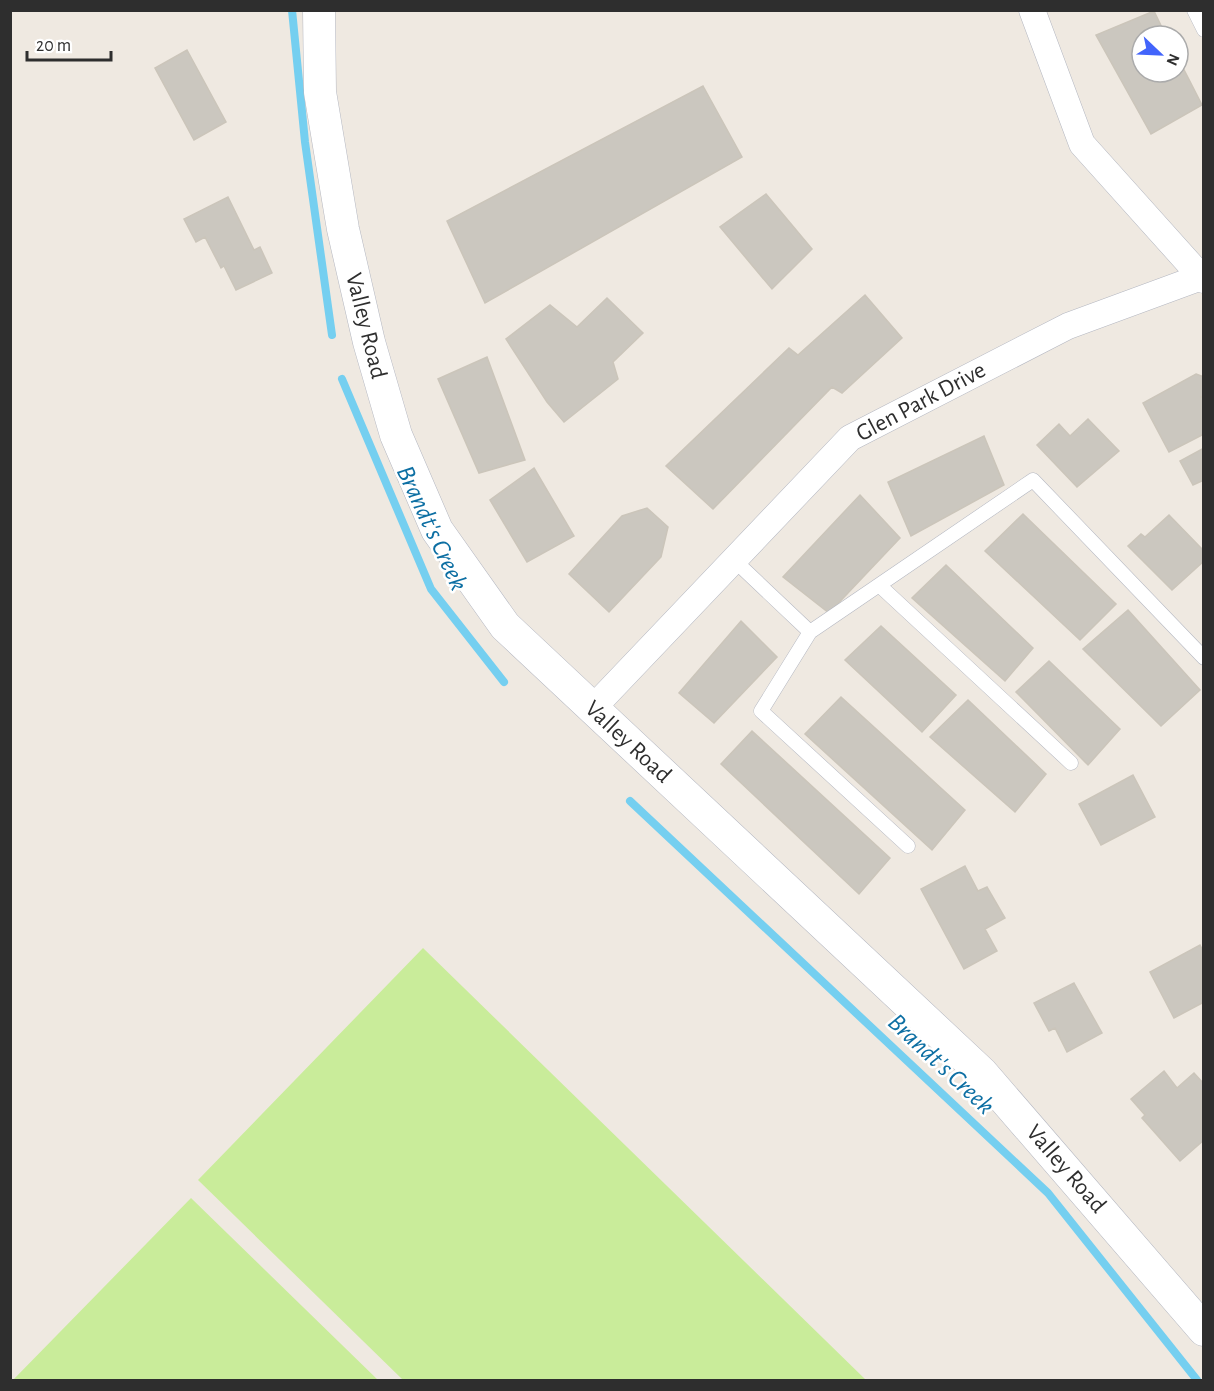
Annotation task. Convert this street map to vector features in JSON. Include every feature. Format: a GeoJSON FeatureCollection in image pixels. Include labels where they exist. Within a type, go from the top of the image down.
{"type":"FeatureCollection","features":[{"type":"Feature","properties":{"kind":"street","name":"Valley Road"},"geometry":{"type":"LineString","coordinates":[[319,10],[320,92],[343,229],[369,342],[396,435],[437,530],[498,617],[592,709],[982,1073],[1203,1330]]}},
{"type":"Feature","properties":{"kind":"street"},"geometry":{"type":"LineString","coordinates":[[1032,10],[1082,144],[1202,278]]}},
{"type":"Feature","properties":{"kind":"street","name":"Glen Park Drive"},"geometry":{"type":"LineString","coordinates":[[592,709],[850,438],[1068,326],[1202,278]]}},
{"type":"Feature","properties":{"kind":"lane"},"geometry":{"type":"LineString","coordinates":[[1194,10],[1203,30]]}},
{"type":"Feature","properties":{"kind":"lane"},"geometry":{"type":"LineString","coordinates":[[908,846],[761,711],[810,632],[1033,480],[1203,658]]}},
{"type":"Feature","properties":{"kind":"lane"},"geometry":{"type":"LineString","coordinates":[[734,560],[810,632]]}},
{"type":"Feature","properties":{"kind":"lane"},"geometry":{"type":"LineString","coordinates":[[879,585],[1071,763]]}},
{"type":"Feature","properties":{"kind":"green space"},"geometry":{"type":"Polygon","coordinates":[[[423,948],[866,1380],[403,1380],[198,1180],[423,948]]]}},
{"type":"Feature","properties":{"kind":"green space"},"geometry":{"type":"Polygon","coordinates":[[[191,1198],[378,1380],[13,1380],[191,1198]]]}},
{"type":"Feature","properties":{"kind":"building"},"geometry":{"type":"Polygon","coordinates":[[[1154,11],[1160,24],[1130,24],[1130,84],[1190,84],[1190,82],[1202,105],[1151,134],[1096,35],[1154,11]]]}},
{"type":"Feature","properties":{"kind":"building"},"geometry":{"type":"Polygon","coordinates":[[[187,50],[226,122],[194,140],[155,68],[187,50]]]}},
{"type":"Feature","properties":{"kind":"building"},"geometry":{"type":"Polygon","coordinates":[[[703,86],[742,157],[485,303],[447,221],[703,86]]]}},
{"type":"Feature","properties":{"kind":"building"},"geometry":{"type":"Polygon","coordinates":[[[766,194],[812,249],[772,289],[720,227],[766,194]]]}},
{"type":"Feature","properties":{"kind":"building"},"geometry":{"type":"Polygon","coordinates":[[[228,197],[254,250],[260,247],[272,273],[236,290],[224,266],[221,268],[205,237],[196,242],[184,219],[228,197]]]}},
{"type":"Feature","properties":{"kind":"building"},"geometry":{"type":"Polygon","coordinates":[[[865,295],[902,338],[842,393],[832,387],[713,509],[666,466],[789,348],[798,355],[865,295]]]}},
{"type":"Feature","properties":{"kind":"building"},"geometry":{"type":"Polygon","coordinates":[[[607,298],[643,333],[613,362],[618,379],[564,422],[547,402],[506,339],[550,305],[577,327],[607,298]]]}},
{"type":"Feature","properties":{"kind":"building"},"geometry":{"type":"Polygon","coordinates":[[[487,357],[525,460],[479,473],[438,379],[487,357]]]}},
{"type":"Feature","properties":{"kind":"building"},"geometry":{"type":"Polygon","coordinates":[[[1196,374],[1204,377],[1204,396],[1201,397],[1204,399],[1204,434],[1169,452],[1143,403],[1196,374]]]}},
{"type":"Feature","properties":{"kind":"building"},"geometry":{"type":"Polygon","coordinates":[[[1088,419],[1119,451],[1077,487],[1037,445],[1059,424],[1070,436],[1088,419]]]}},
{"type":"Feature","properties":{"kind":"building"},"geometry":{"type":"Polygon","coordinates":[[[984,436],[1004,485],[911,536],[888,482],[984,436]]]}},
{"type":"Feature","properties":{"kind":"building"},"geometry":{"type":"Polygon","coordinates":[[[1204,448],[1204,480],[1193,485],[1180,461],[1204,448]]]}},
{"type":"Feature","properties":{"kind":"building"},"geometry":{"type":"Polygon","coordinates":[[[534,468],[574,536],[527,562],[490,500],[534,468]]]}},
{"type":"Feature","properties":{"kind":"building"},"geometry":{"type":"Polygon","coordinates":[[[860,495],[900,538],[829,613],[783,577],[860,495]]]}},
{"type":"Feature","properties":{"kind":"building"},"geometry":{"type":"Polygon","coordinates":[[[647,508],[668,527],[661,557],[609,612],[569,574],[622,516],[647,508]]]}},
{"type":"Feature","properties":{"kind":"building"},"geometry":{"type":"Polygon","coordinates":[[[1023,514],[1116,604],[1080,640],[985,551],[1023,514]]]}},
{"type":"Feature","properties":{"kind":"building"},"geometry":{"type":"Polygon","coordinates":[[[1169,515],[1204,551],[1204,561],[1172,590],[1128,546],[1141,534],[1145,537],[1169,515]]]}},
{"type":"Feature","properties":{"kind":"building"},"geometry":{"type":"Polygon","coordinates":[[[946,565],[1033,648],[1005,681],[912,598],[946,565]]]}},
{"type":"Feature","properties":{"kind":"building"},"geometry":{"type":"Polygon","coordinates":[[[1128,610],[1200,690],[1161,726],[1083,649],[1128,610]]]}},
{"type":"Feature","properties":{"kind":"building"},"geometry":{"type":"Polygon","coordinates":[[[741,621],[777,657],[714,723],[679,693],[741,621]]]}},
{"type":"Feature","properties":{"kind":"building"},"geometry":{"type":"Polygon","coordinates":[[[881,626],[956,695],[922,732],[845,660],[881,626]]]}},
{"type":"Feature","properties":{"kind":"building"},"geometry":{"type":"Polygon","coordinates":[[[1049,661],[1120,729],[1088,765],[1016,692],[1049,661]]]}},
{"type":"Feature","properties":{"kind":"building"},"geometry":{"type":"Polygon","coordinates":[[[841,697],[965,810],[932,850],[805,734],[841,697]]]}},
{"type":"Feature","properties":{"kind":"building"},"geometry":{"type":"Polygon","coordinates":[[[968,700],[1046,774],[1015,812],[930,737],[968,700]]]}},
{"type":"Feature","properties":{"kind":"building"},"geometry":{"type":"Polygon","coordinates":[[[752,731],[890,858],[859,894],[721,764],[752,731]]]}},
{"type":"Feature","properties":{"kind":"building"},"geometry":{"type":"Polygon","coordinates":[[[1133,775],[1155,817],[1101,845],[1079,804],[1133,775]]]}},
{"type":"Feature","properties":{"kind":"building"},"geometry":{"type":"Polygon","coordinates":[[[965,866],[978,891],[987,887],[1005,918],[985,929],[997,951],[964,969],[921,889],[965,866]]]}},
{"type":"Feature","properties":{"kind":"building"},"geometry":{"type":"Polygon","coordinates":[[[1200,945],[1204,953],[1204,1002],[1174,1018],[1150,972],[1200,945]]]}},
{"type":"Feature","properties":{"kind":"building"},"geometry":{"type":"Polygon","coordinates":[[[1074,983],[1102,1033],[1067,1052],[1055,1028],[1049,1031],[1034,1003],[1074,983]]]}},
{"type":"Feature","properties":{"kind":"building"},"geometry":{"type":"Polygon","coordinates":[[[1164,1071],[1177,1088],[1194,1073],[1204,1084],[1204,1140],[1180,1161],[1142,1118],[1145,1115],[1131,1099],[1164,1071]]]}},
{"type":"Feature","properties":{"kind":"waterway","name":"Brandt's Creek"},"geometry":{"type":"LineString","coordinates":[[292,10],[305,142],[332,335]]}},
{"type":"Feature","properties":{"kind":"waterway","name":"Brandt's Creek"},"geometry":{"type":"LineString","coordinates":[[342,379],[431,589],[504,682]]}},
{"type":"Feature","properties":{"kind":"waterway","name":"Brandt's Creek"},"geometry":{"type":"LineString","coordinates":[[630,801],[1048,1193],[1197,1380]]}}]}
